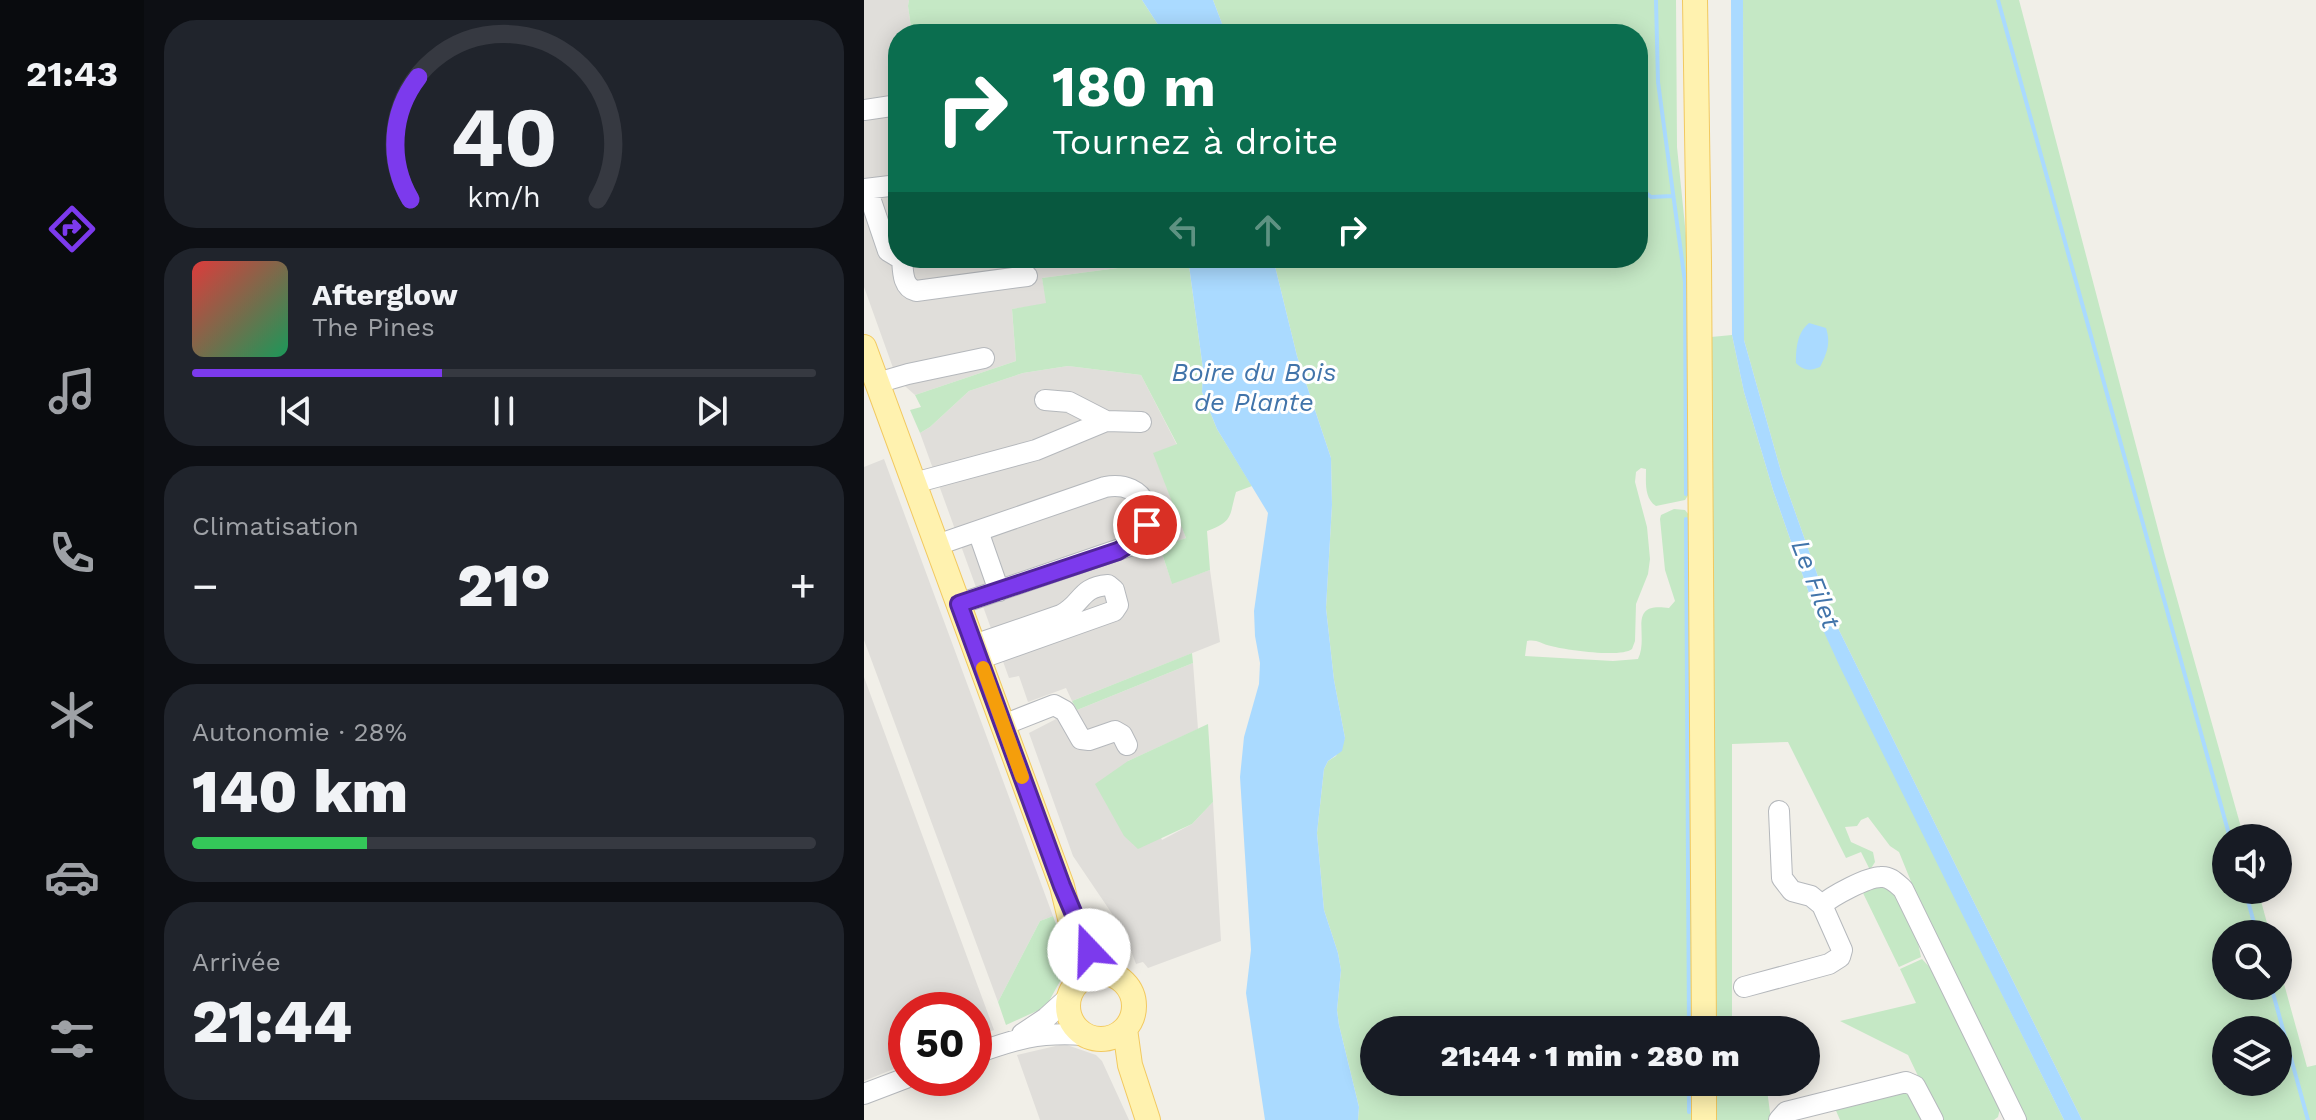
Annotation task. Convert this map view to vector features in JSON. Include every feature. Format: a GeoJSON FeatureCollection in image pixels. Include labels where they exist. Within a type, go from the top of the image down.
{"type":"FeatureCollection","features":[{"type":"Feature","properties":{"kind":"main road"},"geometry":{"type":"LineString","coordinates":[[1695,0],[1704,1016]]}},
{"type":"Feature","properties":{"kind":"main road"},"geometry":{"type":"LineString","coordinates":[[864,347],[1062,886],[1092,956],[1127,986],[1132,995],[1133,1015],[1125,1029],[1115,1036],[1090,1037]]}},
{"type":"Feature","properties":{"kind":"main road"},"geometry":{"type":"LineString","coordinates":[[1062,886],[1076,943],[1069,1019],[1116,1059],[1146,1112]]}},
{"type":"Feature","properties":{"kind":"main road"},"geometry":{"type":"LineString","coordinates":[[1072,991],[1091,974],[1111,974]]}},
{"type":"Feature","properties":{"kind":"main road"},"geometry":{"type":"LineString","coordinates":[[1125,1029],[1130,1065],[1146,1112]]}},
{"type":"Feature","properties":{"kind":"main road"},"geometry":{"type":"LineString","coordinates":[[1704,1096],[1704,1120]]}},
{"type":"Feature","properties":{"kind":"street"},"geometry":{"type":"LineString","coordinates":[[864,110],[888,106]]}},
{"type":"Feature","properties":{"kind":"street"},"geometry":{"type":"LineString","coordinates":[[888,186],[866,189],[888,251]]}},
{"type":"Feature","properties":{"kind":"street"},"geometry":{"type":"LineString","coordinates":[[902,268],[905,282],[916,291],[1027,276]]}},
{"type":"Feature","properties":{"kind":"street"},"geometry":{"type":"LineString","coordinates":[[877,383],[984,358]]}},
{"type":"Feature","properties":{"kind":"street"},"geometry":{"type":"LineString","coordinates":[[1045,400],[1076,404],[1106,421]]}},
{"type":"Feature","properties":{"kind":"street"},"geometry":{"type":"LineString","coordinates":[[914,483],[1036,450],[1106,421],[1141,422]]}},
{"type":"Feature","properties":{"kind":"street"},"geometry":{"type":"LineString","coordinates":[[937,545],[1114,486],[1138,491],[1147,511],[1145,531],[1132,545],[959,604]]}},
{"type":"Feature","properties":{"kind":"street"},"geometry":{"type":"LineString","coordinates":[[978,531],[999,591]]}},
{"type":"Feature","properties":{"kind":"street"},"geometry":{"type":"LineString","coordinates":[[976,652],[1063,622]]}},
{"type":"Feature","properties":{"kind":"street"},"geometry":{"type":"LineString","coordinates":[[1003,725],[1054,705],[1065,711],[1081,739],[1089,740],[1115,731],[1122,735],[1127,745]]}},
{"type":"Feature","properties":{"kind":"street"},"geometry":{"type":"LineString","coordinates":[[1744,987],[1835,962],[1840,957],[1840,944],[1822,905],[1811,896],[1792,891],[1782,878],[1779,811]]}},
{"type":"Feature","properties":{"kind":"street"},"geometry":{"type":"LineString","coordinates":[[1822,905],[1877,876],[1895,881],[1903,889],[2010,1118]]}},
{"type":"Feature","properties":{"kind":"street"},"geometry":{"type":"LineString","coordinates":[[992,1047],[1041,1022],[1072,991]]}},
{"type":"Feature","properties":{"kind":"street"},"geometry":{"type":"LineString","coordinates":[[1011,1040],[1051,1033],[1090,1037]]}},
{"type":"Feature","properties":{"kind":"street"},"geometry":{"type":"LineString","coordinates":[[1779,1120],[1786,1112],[1906,1082],[1915,1086],[1933,1120]]}},
{"type":"Feature","properties":{"kind":"street"},"geometry":{"type":"LineString","coordinates":[[864,1094],[888,1085]]}},
{"type":"Feature","properties":{"kind":"shaded area"},"geometry":{"type":"Polygon","coordinates":[[[864,0],[909,0],[911,24],[888,24],[888,268],[1118,268],[1042,278],[1047,304],[1012,309],[1016,361],[915,395],[897,379],[864,287],[864,0]]]}},
{"type":"Feature","properties":{"kind":"shaded area"},"geometry":{"type":"Polygon","coordinates":[[[1068,366],[1141,375],[1177,445],[1154,453],[1186,538],[1160,548],[1172,583],[1210,570],[1220,642],[1072,701],[1066,688],[1028,702],[1019,676],[1009,678],[920,433],[969,391],[1023,373],[1068,366]]]}},
{"type":"Feature","properties":{"kind":"shaded area"},"geometry":{"type":"Polygon","coordinates":[[[884,459],[1053,916],[1040,921],[998,1002],[864,640],[864,467],[884,459]]]}},
{"type":"Feature","properties":{"kind":"shaded area"},"geometry":{"type":"Polygon","coordinates":[[[1193,663],[1198,729],[1128,761],[1162,840],[1192,824],[1213,802],[1221,941],[1148,968],[1143,962],[1136,964],[1123,930],[1073,856],[1029,733],[1058,718],[1061,723],[1078,713],[1077,710],[1193,663]]]}},
{"type":"Feature","properties":{"kind":"shaded area"},"geometry":{"type":"Polygon","coordinates":[[[864,677],[980,992],[888,992],[888,1071],[864,1081],[864,677]]]}},
{"type":"Feature","properties":{"kind":"shaded area"},"geometry":{"type":"Polygon","coordinates":[[[1064,1044],[1096,1055],[1102,1061],[1129,1120],[1040,1120],[1017,1055],[1064,1044]]]}},
{"type":"Feature","properties":{"kind":"green space"},"geometry":{"type":"Polygon","coordinates":[[[909,0],[1142,0],[1158,24],[911,24],[909,0]]]}},
{"type":"Feature","properties":{"kind":"green space"},"geometry":{"type":"Polygon","coordinates":[[[1213,0],[1676,0],[1677,147],[1687,246],[1689,494],[1685,500],[1656,506],[1648,494],[1646,469],[1636,472],[1635,482],[1647,527],[1650,559],[1648,574],[1636,604],[1632,649],[1617,653],[1593,652],[1527,641],[1525,656],[1613,661],[1638,659],[1643,615],[1656,607],[1669,608],[1675,601],[1665,570],[1661,515],[1674,509],[1685,510],[1689,515],[1693,1016],[1360,1016],[1360,1096],[1694,1096],[1694,1120],[1358,1120],[1359,1107],[1339,1025],[1337,1010],[1341,970],[1324,910],[1317,833],[1324,769],[1328,761],[1336,756],[1345,738],[1334,680],[1326,608],[1332,505],[1331,458],[1297,356],[1275,268],[1648,268],[1648,24],[1222,24],[1213,0]]]}},
{"type":"Feature","properties":{"kind":"green space"},"geometry":{"type":"Polygon","coordinates":[[[1743,0],[2019,0],[2165,556],[2240,824],[2212,824],[2212,904],[2262,904],[2266,920],[2212,920],[2212,1000],[2288,1000],[2307,1067],[2316,1065],[2316,1120],[2082,1120],[1832,616],[1782,475],[1744,340],[1743,0]]]}},
{"type":"Feature","properties":{"kind":"green space"},"geometry":{"type":"Polygon","coordinates":[[[1118,268],[1189,268],[1203,369],[1202,392],[1217,429],[1252,486],[1236,492],[1226,521],[1207,531],[1210,570],[1172,584],[1160,547],[1186,538],[1153,453],[1177,444],[1141,375],[1068,366],[1023,373],[969,391],[920,433],[910,410],[921,407],[915,395],[1016,361],[1012,309],[1046,303],[1042,278],[1118,268]]]}},
{"type":"Feature","properties":{"kind":"green space"},"geometry":{"type":"Polygon","coordinates":[[[1732,335],[1744,392],[1773,490],[1818,619],[2064,1120],[2022,1120],[1921,906],[1899,852],[1890,846],[1868,817],[1857,826],[1845,827],[1851,842],[1873,852],[1875,862],[1870,870],[1861,852],[1846,858],[1788,742],[1732,744],[1732,1016],[1713,1016],[1711,337],[1732,335]]]}},
{"type":"Feature","properties":{"kind":"green space"},"geometry":{"type":"Polygon","coordinates":[[[1192,653],[1193,663],[1077,710],[1072,701],[1192,653]]]}},
{"type":"Feature","properties":{"kind":"green space"},"geometry":{"type":"Polygon","coordinates":[[[1208,724],[1213,802],[1192,824],[1138,849],[1124,836],[1095,784],[1128,761],[1208,724]]]}},
{"type":"Feature","properties":{"kind":"green space"},"geometry":{"type":"Polygon","coordinates":[[[1886,887],[1897,896],[1917,938],[1921,957],[1899,967],[1863,893],[1886,887]]]}},
{"type":"Feature","properties":{"kind":"green space"},"geometry":{"type":"Polygon","coordinates":[[[1053,916],[1063,944],[1064,974],[1048,1003],[1006,1025],[998,1002],[1040,921],[1053,916]]]}},
{"type":"Feature","properties":{"kind":"green space"},"geometry":{"type":"Polygon","coordinates":[[[1922,959],[1935,973],[2000,1109],[1994,1120],[1939,1120],[1908,1055],[1840,1021],[1916,1003],[1900,969],[1922,959]]]}},
{"type":"Feature","properties":{"kind":"green space"},"geometry":{"type":"Polygon","coordinates":[[[1909,1089],[1923,1120],[1840,1120],[1834,1106],[1909,1089]]]}},
{"type":"Feature","properties":{"kind":"green space"},"geometry":{"type":"Polygon","coordinates":[[[1713,1096],[1768,1096],[1771,1120],[1714,1120],[1713,1096]]]}},
{"type":"Feature","properties":{"kind":"water"},"geometry":{"type":"Polygon","coordinates":[[[1142,0],[1213,0],[1222,24],[1158,24],[1142,0]]]}},
{"type":"Feature","properties":{"kind":"water","name":"Le Filet"},"geometry":{"type":"Polygon","coordinates":[[[1731,0],[1743,0],[1744,340],[1782,475],[1832,616],[2082,1120],[2064,1120],[1840,667],[1818,619],[1773,490],[1744,392],[1732,335],[1731,0]]]}},
{"type":"Feature","properties":{"kind":"water","name":"Boire du Bois de Plante"},"geometry":{"type":"Polygon","coordinates":[[[1189,268],[1275,268],[1297,356],[1331,458],[1332,505],[1326,608],[1334,680],[1345,738],[1342,751],[1328,761],[1324,769],[1317,833],[1324,910],[1341,970],[1337,1010],[1339,1025],[1359,1107],[1358,1120],[1265,1120],[1246,993],[1251,950],[1240,777],[1244,737],[1259,684],[1260,663],[1254,611],[1268,513],[1217,429],[1202,392],[1203,369],[1189,268]]]}},
{"type":"Feature","properties":{"kind":"water"},"geometry":{"type":"Polygon","coordinates":[[[1809,323],[1826,328],[1828,338],[1820,367],[1810,370],[1796,363],[1800,336],[1809,323]]]}},
{"type":"Feature","properties":{"kind":"waterway"},"geometry":{"type":"LineString","coordinates":[[1656,0],[1658,82],[1685,282],[1686,494]]}},
{"type":"Feature","properties":{"kind":"waterway"},"geometry":{"type":"LineString","coordinates":[[1998,0],[2226,824]]}},
{"type":"Feature","properties":{"kind":"waterway"},"geometry":{"type":"LineString","coordinates":[[1648,195],[1673,196]]}},
{"type":"Feature","properties":{"kind":"waterway"},"geometry":{"type":"LineString","coordinates":[[1686,519],[1689,1016]]}},
{"type":"Feature","properties":{"kind":"waterway"},"geometry":{"type":"LineString","coordinates":[[2249,904],[2253,920]]}},
{"type":"Feature","properties":{"kind":"waterway"},"geometry":{"type":"LineString","coordinates":[[2275,1000],[2308,1120]]}},
{"type":"Feature","properties":{"kind":"waterway"},"geometry":{"type":"LineString","coordinates":[[1689,1096],[1689,1112]]}},
{"type":"Feature","properties":{"kind":"slow traffic"},"geometry":{"type":"LineString","coordinates":[[983,668],[1022,777]]}},
{"type":"Feature","properties":{"kind":"route"},"geometry":{"type":"LineString","coordinates":[[1089,950],[1062,886],[959,604],[1118,551],[1140,538],[1147,525]]}}]}
